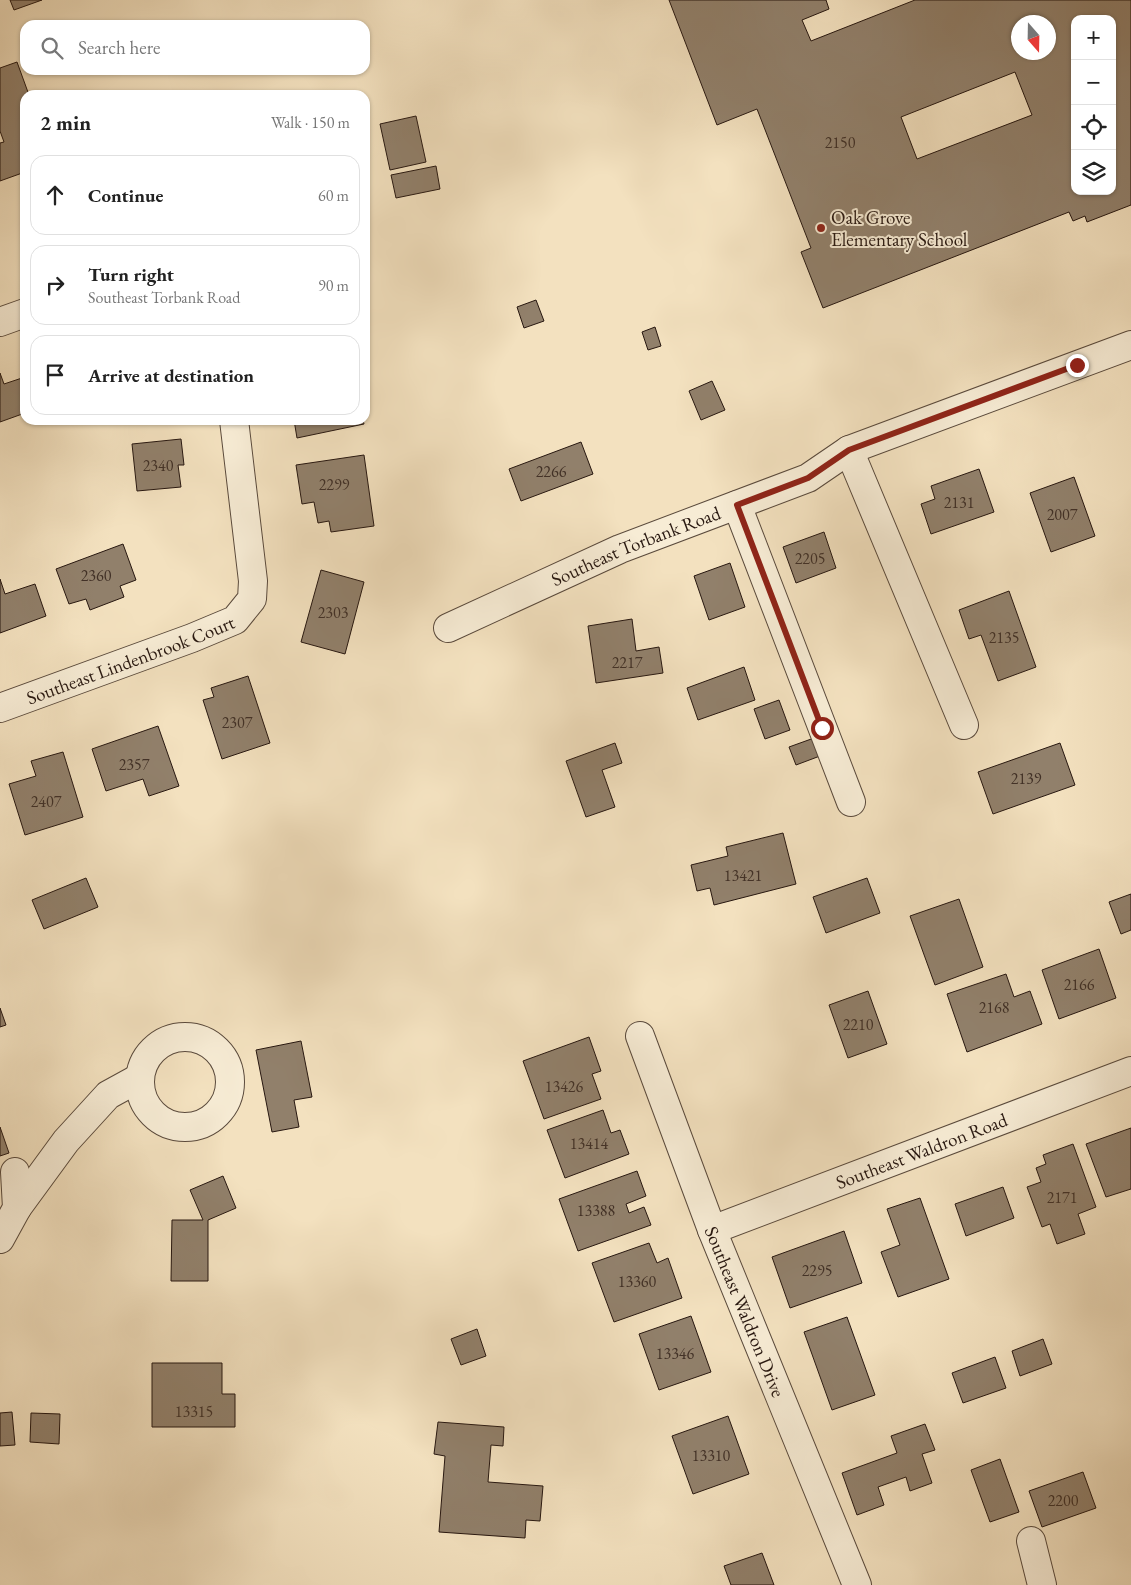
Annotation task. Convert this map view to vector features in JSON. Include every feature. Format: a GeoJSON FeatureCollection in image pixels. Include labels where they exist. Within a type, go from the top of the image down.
{"type":"FeatureCollection","features":[{"type":"Feature","properties":{"kind":"street"},"geometry":{"type":"LineString","coordinates":[[0,322],[20,314]]}},
{"type":"Feature","properties":{"kind":"street","name":"Southeast Torbank Road"},"geometry":{"type":"LineString","coordinates":[[448,628],[620,550],[808,478],[849,450],[1131,345]]}},
{"type":"Feature","properties":{"kind":"street","name":"Southeast Lindenbrook Court"},"geometry":{"type":"LineString","coordinates":[[0,708],[192,638],[235,620],[252,599],[253,581],[235,425]]}},
{"type":"Feature","properties":{"kind":"street"},"geometry":{"type":"LineString","coordinates":[[849,450],[964,725]]}},
{"type":"Feature","properties":{"kind":"street"},"geometry":{"type":"LineString","coordinates":[[737,505],[851,802]]}},
{"type":"Feature","properties":{"kind":"street","name":"Southeast Waldron Drive"},"geometry":{"type":"LineString","coordinates":[[640,1036],[712,1230],[857,1585]]}},
{"type":"Feature","properties":{"kind":"street","name":"Southeast Waldron Road"},"geometry":{"type":"LineString","coordinates":[[712,1230],[1131,1071]]}},
{"type":"Feature","properties":{"kind":"street"},"geometry":{"type":"LineString","coordinates":[[0,1239],[17,1208],[66,1141],[108,1095],[140,1078]]}},
{"type":"Feature","properties":{"kind":"street"},"geometry":{"type":"LineString","coordinates":[[15,1172],[17,1208]]}},
{"type":"Feature","properties":{"kind":"street"},"geometry":{"type":"LineString","coordinates":[[1031,1541],[1042,1585]]}},
{"type":"Feature","properties":{"kind":"building"},"geometry":{"type":"Polygon","coordinates":[[[10,0],[42,0],[14,10],[10,0]]]}},
{"type":"Feature","properties":{"kind":"building"},"geometry":{"type":"Polygon","coordinates":[[[669,0],[826,0],[829,9],[802,20],[811,41],[915,0],[1131,0],[1131,205],[1087,222],[1085,216],[1073,221],[1069,212],[823,308],[801,252],[811,248],[757,109],[717,125],[669,0]],[[1015,72],[901,117],[917,159],[1032,115],[1015,72]]]}},
{"type":"Feature","properties":{"kind":"building"},"geometry":{"type":"Polygon","coordinates":[[[17,62],[20,75],[22,75],[27,90],[20,90],[20,174],[0,181],[0,143],[4,142],[0,131],[0,68],[17,62]]]}},
{"type":"Feature","properties":{"kind":"building"},"geometry":{"type":"Polygon","coordinates":[[[416,116],[426,162],[390,170],[380,124],[416,116]]]}},
{"type":"Feature","properties":{"kind":"building"},"geometry":{"type":"Polygon","coordinates":[[[436,166],[440,189],[396,198],[391,175],[436,166]]]}},
{"type":"Feature","properties":{"kind":"building"},"geometry":{"type":"Polygon","coordinates":[[[536,300],[544,321],[524,328],[517,307],[536,300]]]}},
{"type":"Feature","properties":{"kind":"building"},"geometry":{"type":"Polygon","coordinates":[[[655,327],[661,346],[648,350],[642,332],[655,327]]]}},
{"type":"Feature","properties":{"kind":"building"},"geometry":{"type":"Polygon","coordinates":[[[0,373],[4,384],[20,379],[20,415],[0,422],[0,373]]]}},
{"type":"Feature","properties":{"kind":"building"},"geometry":{"type":"Polygon","coordinates":[[[712,381],[725,410],[701,420],[689,391],[712,381]]]}},
{"type":"Feature","properties":{"kind":"building"},"geometry":{"type":"Polygon","coordinates":[[[295,425],[359,425],[297,438],[295,425]]]}},
{"type":"Feature","properties":{"kind":"building"},"geometry":{"type":"Polygon","coordinates":[[[181,439],[184,465],[178,465],[181,487],[137,491],[132,444],[181,439]]]}},
{"type":"Feature","properties":{"kind":"building"},"geometry":{"type":"Polygon","coordinates":[[[581,442],[593,474],[521,501],[509,469],[581,442]]]}},
{"type":"Feature","properties":{"kind":"building"},"geometry":{"type":"Polygon","coordinates":[[[364,455],[374,526],[331,532],[329,521],[318,523],[314,502],[302,504],[296,465],[364,455]]]}},
{"type":"Feature","properties":{"kind":"building"},"geometry":{"type":"Polygon","coordinates":[[[979,469],[994,512],[931,534],[921,504],[935,499],[931,486],[979,469]]]}},
{"type":"Feature","properties":{"kind":"building"},"geometry":{"type":"Polygon","coordinates":[[[1074,477],[1095,536],[1051,552],[1030,493],[1074,477]]]}},
{"type":"Feature","properties":{"kind":"building"},"geometry":{"type":"Polygon","coordinates":[[[824,532],[836,568],[796,583],[783,547],[824,532]]]}},
{"type":"Feature","properties":{"kind":"building"},"geometry":{"type":"Polygon","coordinates":[[[123,544],[136,580],[120,586],[124,597],[90,610],[86,599],[69,604],[56,569],[123,544]]]}},
{"type":"Feature","properties":{"kind":"building"},"geometry":{"type":"Polygon","coordinates":[[[730,563],[745,607],[709,620],[694,576],[730,563]]]}},
{"type":"Feature","properties":{"kind":"building"},"geometry":{"type":"Polygon","coordinates":[[[321,570],[364,582],[345,654],[301,642],[321,570]]]}},
{"type":"Feature","properties":{"kind":"building"},"geometry":{"type":"Polygon","coordinates":[[[0,579],[5,594],[35,584],[46,616],[0,633],[0,579]]]}},
{"type":"Feature","properties":{"kind":"building"},"geometry":{"type":"Polygon","coordinates":[[[1009,591],[1036,667],[998,681],[981,635],[969,639],[959,610],[1009,591]]]}},
{"type":"Feature","properties":{"kind":"building"},"geometry":{"type":"Polygon","coordinates":[[[632,619],[636,651],[659,647],[663,673],[596,683],[588,626],[632,619]]]}},
{"type":"Feature","properties":{"kind":"building"},"geometry":{"type":"Polygon","coordinates":[[[744,667],[755,700],[698,720],[687,688],[744,667]]]}},
{"type":"Feature","properties":{"kind":"building"},"geometry":{"type":"Polygon","coordinates":[[[248,676],[270,743],[222,759],[203,700],[214,697],[211,688],[248,676]]]}},
{"type":"Feature","properties":{"kind":"building"},"geometry":{"type":"Polygon","coordinates":[[[779,700],[790,730],[765,739],[754,709],[779,700]]]}},
{"type":"Feature","properties":{"kind":"building"},"geometry":{"type":"Polygon","coordinates":[[[158,726],[179,786],[149,796],[143,779],[106,791],[92,749],[158,726]]]}},
{"type":"Feature","properties":{"kind":"building"},"geometry":{"type":"Polygon","coordinates":[[[814,738],[820,756],[796,765],[789,747],[814,738]]]}},
{"type":"Feature","properties":{"kind":"building"},"geometry":{"type":"Polygon","coordinates":[[[615,743],[622,763],[602,770],[615,807],[586,817],[566,761],[615,743]]]}},
{"type":"Feature","properties":{"kind":"building"},"geometry":{"type":"Polygon","coordinates":[[[1060,743],[1075,785],[993,814],[978,772],[1060,743]]]}},
{"type":"Feature","properties":{"kind":"building"},"geometry":{"type":"Polygon","coordinates":[[[63,752],[83,817],[25,835],[9,784],[36,776],[31,761],[63,752]]]}},
{"type":"Feature","properties":{"kind":"building"},"geometry":{"type":"Polygon","coordinates":[[[783,833],[796,884],[714,905],[710,888],[697,891],[691,865],[728,856],[726,847],[783,833]]]}},
{"type":"Feature","properties":{"kind":"building"},"geometry":{"type":"Polygon","coordinates":[[[86,878],[98,907],[44,929],[32,900],[86,878]]]}},
{"type":"Feature","properties":{"kind":"building"},"geometry":{"type":"Polygon","coordinates":[[[867,878],[880,913],[826,933],[813,897],[867,878]]]}},
{"type":"Feature","properties":{"kind":"building"},"geometry":{"type":"Polygon","coordinates":[[[1131,894],[1131,930],[1121,934],[1109,902],[1131,894]]]}},
{"type":"Feature","properties":{"kind":"building"},"geometry":{"type":"Polygon","coordinates":[[[959,899],[983,967],[935,985],[910,916],[959,899]]]}},
{"type":"Feature","properties":{"kind":"building"},"geometry":{"type":"Polygon","coordinates":[[[1099,949],[1116,998],[1059,1019],[1042,970],[1099,949]]]}},
{"type":"Feature","properties":{"kind":"building"},"geometry":{"type":"Polygon","coordinates":[[[1006,974],[1014,997],[1030,991],[1042,1024],[967,1052],[947,994],[1006,974]]]}},
{"type":"Feature","properties":{"kind":"building"},"geometry":{"type":"Polygon","coordinates":[[[868,991],[887,1044],[848,1058],[829,1005],[868,991]]]}},
{"type":"Feature","properties":{"kind":"building"},"geometry":{"type":"Polygon","coordinates":[[[0,1008],[6,1025],[0,1027],[0,1008]]]}},
{"type":"Feature","properties":{"kind":"building"},"geometry":{"type":"Polygon","coordinates":[[[589,1037],[601,1071],[592,1074],[601,1099],[544,1119],[523,1061],[589,1037]]]}},
{"type":"Feature","properties":{"kind":"building"},"geometry":{"type":"Polygon","coordinates":[[[301,1041],[312,1097],[294,1100],[299,1127],[272,1132],[256,1050],[301,1041]]]}},
{"type":"Feature","properties":{"kind":"building"},"geometry":{"type":"Polygon","coordinates":[[[603,1110],[611,1133],[620,1130],[629,1154],[565,1178],[547,1130],[603,1110]]]}},
{"type":"Feature","properties":{"kind":"building"},"geometry":{"type":"Polygon","coordinates":[[[0,1127],[9,1153],[0,1156],[0,1127]]]}},
{"type":"Feature","properties":{"kind":"building"},"geometry":{"type":"Polygon","coordinates":[[[1131,1128],[1131,1189],[1106,1197],[1086,1144],[1131,1128]]]}},
{"type":"Feature","properties":{"kind":"building"},"geometry":{"type":"Polygon","coordinates":[[[1073,1144],[1096,1207],[1078,1214],[1085,1234],[1057,1244],[1050,1224],[1042,1227],[1027,1187],[1041,1182],[1036,1168],[1046,1164],[1043,1155],[1073,1144]]]}},
{"type":"Feature","properties":{"kind":"building"},"geometry":{"type":"Polygon","coordinates":[[[637,1171],[646,1196],[626,1204],[629,1213],[644,1207],[651,1225],[578,1251],[559,1199],[637,1171]]]}},
{"type":"Feature","properties":{"kind":"building"},"geometry":{"type":"Polygon","coordinates":[[[223,1176],[236,1208],[208,1220],[208,1281],[171,1281],[172,1220],[203,1220],[190,1190],[223,1176]]]}},
{"type":"Feature","properties":{"kind":"building"},"geometry":{"type":"Polygon","coordinates":[[[1003,1187],[1014,1218],[966,1236],[955,1204],[1003,1187]]]}},
{"type":"Feature","properties":{"kind":"building"},"geometry":{"type":"Polygon","coordinates":[[[920,1198],[949,1279],[898,1297],[881,1252],[900,1245],[887,1209],[920,1198]]]}},
{"type":"Feature","properties":{"kind":"building"},"geometry":{"type":"Polygon","coordinates":[[[844,1231],[862,1283],[790,1308],[772,1257],[844,1231]]]}},
{"type":"Feature","properties":{"kind":"building"},"geometry":{"type":"Polygon","coordinates":[[[649,1243],[657,1263],[668,1258],[682,1298],[614,1322],[592,1263],[649,1243]]]}},
{"type":"Feature","properties":{"kind":"building"},"geometry":{"type":"Polygon","coordinates":[[[691,1316],[711,1372],[659,1390],[639,1334],[691,1316]]]}},
{"type":"Feature","properties":{"kind":"building"},"geometry":{"type":"Polygon","coordinates":[[[847,1317],[875,1395],[832,1410],[804,1332],[847,1317]]]}},
{"type":"Feature","properties":{"kind":"building"},"geometry":{"type":"Polygon","coordinates":[[[477,1329],[486,1356],[461,1365],[451,1339],[477,1329]]]}},
{"type":"Feature","properties":{"kind":"building"},"geometry":{"type":"Polygon","coordinates":[[[1043,1339],[1052,1364],[1020,1376],[1012,1351],[1043,1339]]]}},
{"type":"Feature","properties":{"kind":"building"},"geometry":{"type":"Polygon","coordinates":[[[995,1357],[1006,1388],[963,1403],[952,1373],[995,1357]]]}},
{"type":"Feature","properties":{"kind":"building"},"geometry":{"type":"Polygon","coordinates":[[[152,1363],[222,1363],[222,1394],[235,1394],[235,1427],[152,1427],[152,1363]]]}},
{"type":"Feature","properties":{"kind":"building"},"geometry":{"type":"Polygon","coordinates":[[[12,1412],[15,1445],[0,1446],[0,1413],[12,1412]]]}},
{"type":"Feature","properties":{"kind":"building"},"geometry":{"type":"Polygon","coordinates":[[[31,1413],[60,1414],[59,1444],[30,1442],[31,1413]]]}},
{"type":"Feature","properties":{"kind":"building"},"geometry":{"type":"Polygon","coordinates":[[[728,1416],[749,1474],[693,1494],[672,1436],[728,1416]]]}},
{"type":"Feature","properties":{"kind":"building"},"geometry":{"type":"Polygon","coordinates":[[[438,1422],[504,1427],[503,1446],[491,1445],[488,1482],[543,1486],[540,1521],[526,1520],[525,1538],[439,1532],[445,1456],[434,1454],[438,1422]]]}},
{"type":"Feature","properties":{"kind":"building"},"geometry":{"type":"Polygon","coordinates":[[[925,1424],[935,1450],[922,1454],[932,1483],[910,1491],[906,1477],[878,1487],[884,1505],[857,1515],[842,1473],[897,1453],[891,1436],[925,1424]]]}},
{"type":"Feature","properties":{"kind":"building"},"geometry":{"type":"Polygon","coordinates":[[[1000,1459],[1019,1512],[990,1522],[971,1470],[1000,1459]]]}},
{"type":"Feature","properties":{"kind":"building"},"geometry":{"type":"Polygon","coordinates":[[[1083,1472],[1096,1508],[1042,1527],[1029,1491],[1083,1472]]]}},
{"type":"Feature","properties":{"kind":"building"},"geometry":{"type":"Polygon","coordinates":[[[762,1553],[774,1585],[731,1585],[724,1566],[762,1553]]]}},
{"type":"Feature","properties":{"kind":"place","name":"Oak Grove Elementary School"},"geometry":{"type":"Point","coordinates":[821,228]}},
{"type":"Feature","properties":{"kind":"route"},"geometry":{"type":"LineString","coordinates":[[822,728],[737,505],[808,478],[849,450],[1077,365]]}}]}
